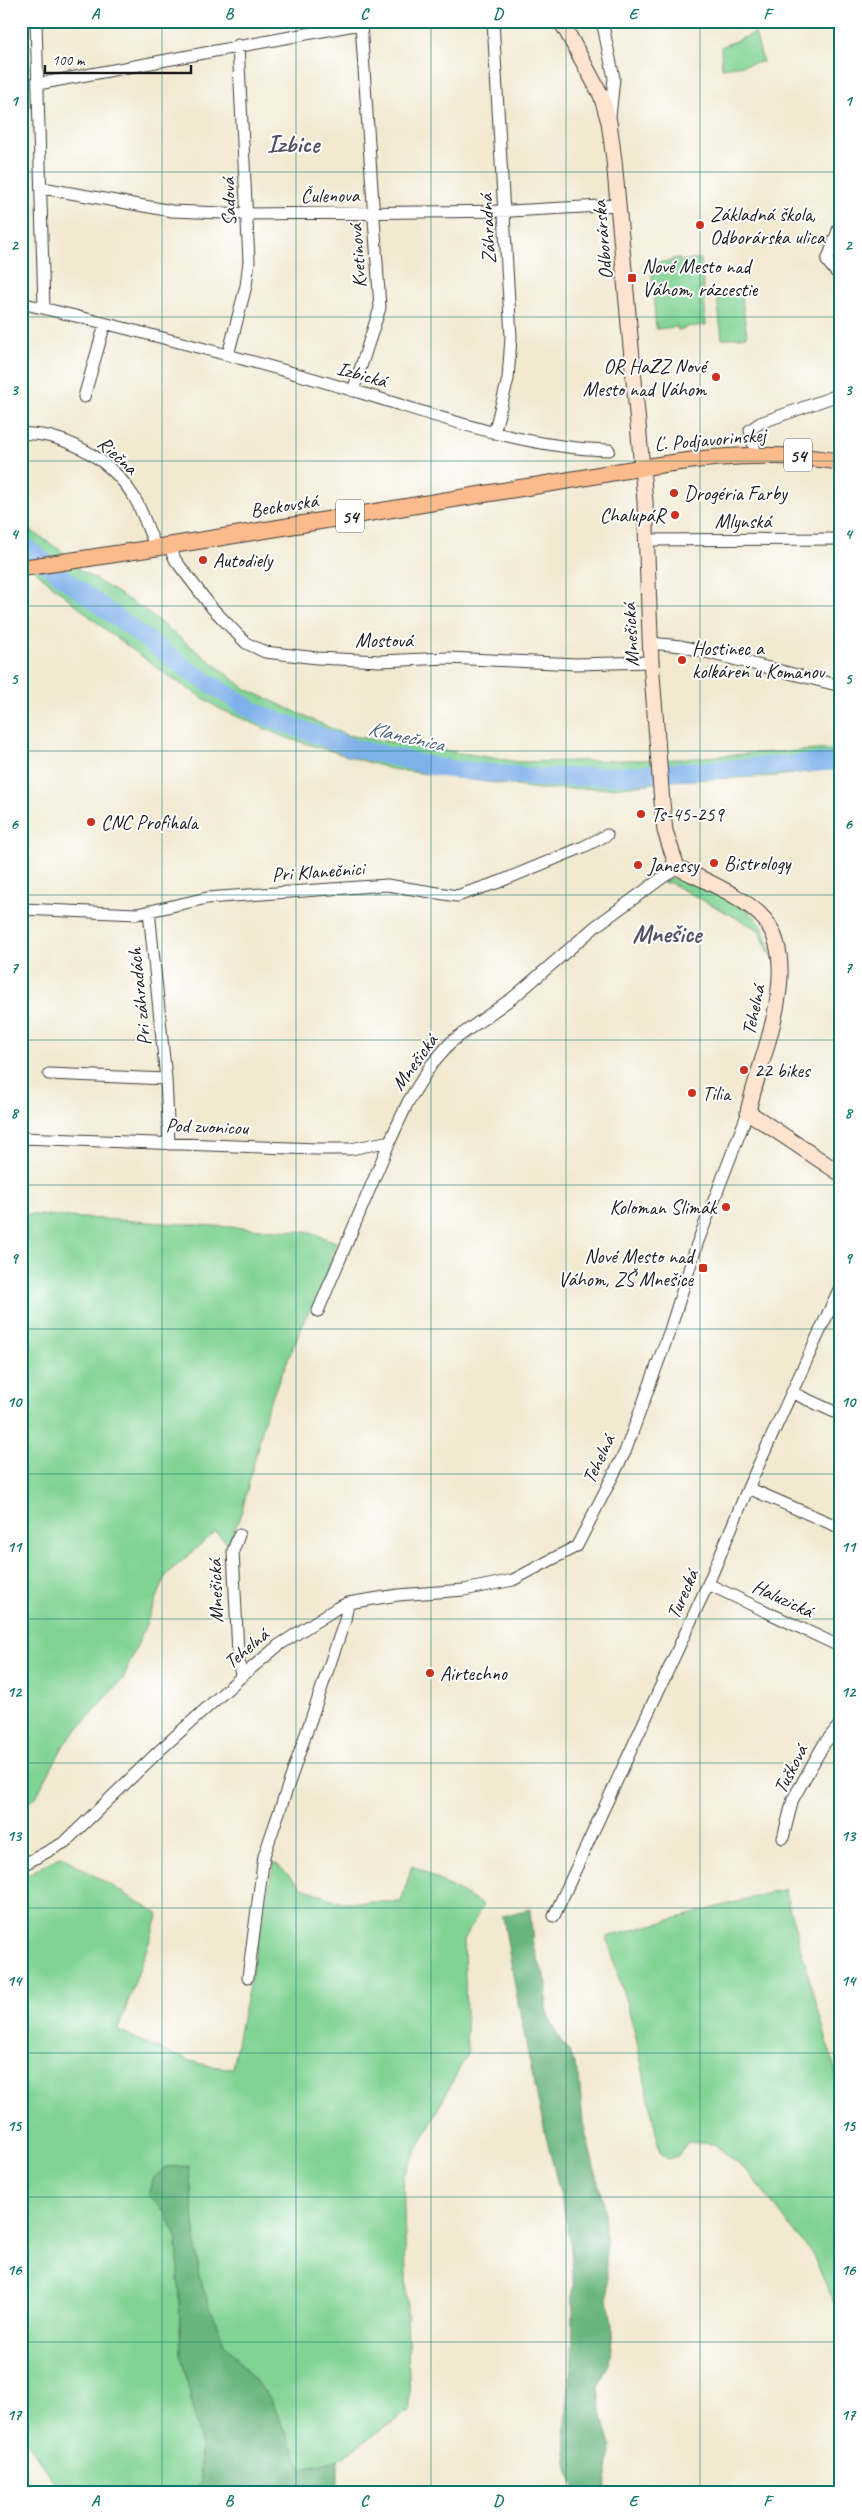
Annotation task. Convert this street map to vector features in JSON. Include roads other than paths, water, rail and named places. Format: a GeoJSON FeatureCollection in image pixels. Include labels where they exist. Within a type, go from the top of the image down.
{"type":"FeatureCollection","features":[{"type":"Feature","properties":{"kind":"main road","name":"Ľ. Podjavorinskej"},"geometry":{"type":"LineString","coordinates":[[642,467],[674,461],[756,455],[804,455],[841,462]]}},
{"type":"Feature","properties":{"kind":"main road","name":"Beckovská"},"geometry":{"type":"LineString","coordinates":[[21,568],[642,467]]}},
{"type":"Feature","properties":{"kind":"street"},"geometry":{"type":"LineString","coordinates":[[36,21],[44,308]]}},
{"type":"Feature","properties":{"kind":"street"},"geometry":{"type":"LineString","coordinates":[[38,84],[376,21]]}},
{"type":"Feature","properties":{"kind":"street","name":"Záhradná"},"geometry":{"type":"LineString","coordinates":[[494,21],[511,337],[508,379],[494,433]]}},
{"type":"Feature","properties":{"kind":"street","name":"Odborárska"},"geometry":{"type":"LineString","coordinates":[[561,21],[601,95],[610,122],[619,205],[632,378],[642,467]]}},
{"type":"Feature","properties":{"kind":"street"},"geometry":{"type":"LineString","coordinates":[[602,21],[614,78],[610,122]]}},
{"type":"Feature","properties":{"kind":"street","name":"Kvetinová"},"geometry":{"type":"LineString","coordinates":[[354,390],[380,308],[372,213],[361,24]]}},
{"type":"Feature","properties":{"kind":"street","name":"Sadová"},"geometry":{"type":"LineString","coordinates":[[228,355],[246,286],[249,261],[238,46]]}},
{"type":"Feature","properties":{"kind":"street","name":"Čulenova"},"geometry":{"type":"LineString","coordinates":[[42,191],[48,189],[172,211],[248,214],[505,211],[619,205]]}},
{"type":"Feature","properties":{"kind":"street"},"geometry":{"type":"LineString","coordinates":[[841,222],[828,261],[841,278]]}},
{"type":"Feature","properties":{"kind":"street","name":"Izbická"},"geometry":{"type":"LineString","coordinates":[[21,303],[228,355],[354,390],[494,433],[582,450],[609,450]]}},
{"type":"Feature","properties":{"kind":"street"},"geometry":{"type":"LineString","coordinates":[[84,397],[105,324]]}},
{"type":"Feature","properties":{"kind":"street"},"geometry":{"type":"LineString","coordinates":[[756,455],[750,430],[760,423],[841,394]]}},
{"type":"Feature","properties":{"kind":"street","name":"Riečna"},"geometry":{"type":"LineString","coordinates":[[21,432],[50,436],[77,445],[100,460],[120,479],[134,498],[162,546]]}},
{"type":"Feature","properties":{"kind":"street","name":"Mnešická"},"geometry":{"type":"LineString","coordinates":[[318,1311],[390,1141],[413,1094],[431,1065],[451,1042],[515,996],[596,926],[677,867],[665,831],[662,802],[651,662],[642,467]]}},
{"type":"Feature","properties":{"kind":"street","name":"Mlynská"},"geometry":{"type":"LineString","coordinates":[[646,540],[841,539]]}},
{"type":"Feature","properties":{"kind":"street","name":"Mostová"},"geometry":{"type":"LineString","coordinates":[[162,546],[212,608],[246,643],[265,652],[317,658],[380,661],[448,658],[576,664],[651,662]]}},
{"type":"Feature","properties":{"kind":"street"},"geometry":{"type":"LineString","coordinates":[[650,643],[681,646],[841,686]]}},
{"type":"Feature","properties":{"kind":"street","name":"Pri Klanečnici"},"geometry":{"type":"LineString","coordinates":[[21,909],[137,914],[207,898],[372,886],[399,886],[451,896],[466,895],[583,847],[607,834]]}},
{"type":"Feature","properties":{"kind":"street","name":"Tehelná"},"geometry":{"type":"LineString","coordinates":[[21,1866],[65,1842],[160,1750],[279,1645],[348,1603],[464,1590],[513,1580],[577,1546],[625,1452],[670,1330],[697,1244],[748,1112],[776,1006],[781,971],[776,942],[764,920],[733,895],[677,867]]}},
{"type":"Feature","properties":{"kind":"street","name":"Pri záhradách"},"geometry":{"type":"LineString","coordinates":[[148,912],[166,1079],[169,1144]]}},
{"type":"Feature","properties":{"kind":"street"},"geometry":{"type":"LineString","coordinates":[[49,1074],[166,1079]]}},
{"type":"Feature","properties":{"kind":"street"},"geometry":{"type":"LineString","coordinates":[[748,1112],[841,1174]]}},
{"type":"Feature","properties":{"kind":"street","name":"Pod zvonicou"},"geometry":{"type":"LineString","coordinates":[[21,1138],[342,1149],[390,1141]]}},
{"type":"Feature","properties":{"kind":"street","name":"Turecká"},"geometry":{"type":"LineString","coordinates":[[554,1916],[708,1584],[748,1488],[838,1299],[841,1286]]}},
{"type":"Feature","properties":{"kind":"street"},"geometry":{"type":"LineString","coordinates":[[793,1393],[841,1415]]}},
{"type":"Feature","properties":{"kind":"street"},"geometry":{"type":"LineString","coordinates":[[748,1488],[841,1528]]}},
{"type":"Feature","properties":{"kind":"street","name":"Mnešická"},"geometry":{"type":"LineString","coordinates":[[239,1535],[233,1551],[241,1677]]}},
{"type":"Feature","properties":{"kind":"street","name":"Haluzická"},"geometry":{"type":"LineString","coordinates":[[708,1584],[841,1647]]}},
{"type":"Feature","properties":{"kind":"street"},"geometry":{"type":"LineString","coordinates":[[248,1977],[264,1856],[346,1620],[348,1603]]}},
{"type":"Feature","properties":{"kind":"street","name":"Tušková"},"geometry":{"type":"LineString","coordinates":[[783,1838],[793,1799],[824,1744],[841,1723]]}},
{"type":"Feature","properties":{"kind":"waterway","name":"Klanečnica"},"geometry":{"type":"LineString","coordinates":[[21,543],[70,583],[191,672],[259,714],[353,748],[442,768],[540,778],[632,775],[841,761]]}},
{"type":"Feature","properties":{"kind":"place","name":"Základná škola, Odborárska ulica"},"geometry":{"type":"Point","coordinates":[700,225]}},
{"type":"Feature","properties":{"kind":"place","name":"Nové Mesto nad Váhom, rázcestie"},"geometry":{"type":"Point","coordinates":[632,278]}},
{"type":"Feature","properties":{"kind":"place","name":"OR HaZZ Nové Mesto nad Váhom"},"geometry":{"type":"Point","coordinates":[716,377]}},
{"type":"Feature","properties":{"kind":"place","name":"Drogéria Farby"},"geometry":{"type":"Point","coordinates":[674,493]}},
{"type":"Feature","properties":{"kind":"place","name":"ChalupáR"},"geometry":{"type":"Point","coordinates":[675,515]}},
{"type":"Feature","properties":{"kind":"place","name":"Autodiely"},"geometry":{"type":"Point","coordinates":[203,560]}},
{"type":"Feature","properties":{"kind":"place","name":"Hostinec a kolkáreň u Komanov"},"geometry":{"type":"Point","coordinates":[682,660]}},
{"type":"Feature","properties":{"kind":"place","name":"Ts-45-259"},"geometry":{"type":"Point","coordinates":[641,814]}},
{"type":"Feature","properties":{"kind":"place","name":"CNC Profihala"},"geometry":{"type":"Point","coordinates":[91,822]}},
{"type":"Feature","properties":{"kind":"place","name":"Bistrology"},"geometry":{"type":"Point","coordinates":[714,863]}},
{"type":"Feature","properties":{"kind":"place","name":"Janessy"},"geometry":{"type":"Point","coordinates":[638,865]}},
{"type":"Feature","properties":{"kind":"place","name":"22 bikes"},"geometry":{"type":"Point","coordinates":[744,1070]}},
{"type":"Feature","properties":{"kind":"place","name":"Tilia"},"geometry":{"type":"Point","coordinates":[692,1093]}},
{"type":"Feature","properties":{"kind":"place","name":"Koloman Slimák"},"geometry":{"type":"Point","coordinates":[726,1207]}},
{"type":"Feature","properties":{"kind":"place","name":"Nové Mesto nad Váhom, ZŠ Mnešice"},"geometry":{"type":"Point","coordinates":[703,1268]}},
{"type":"Feature","properties":{"kind":"place","name":"Airtechno"},"geometry":{"type":"Point","coordinates":[430,1673]}},
{"type":"Feature","properties":{"kind":"district","name":"Izbice"},"geometry":{"type":"Point","coordinates":[293,143]}},
{"type":"Feature","properties":{"kind":"district","name":"Mnešice"},"geometry":{"type":"Point","coordinates":[667,933]}}]}
